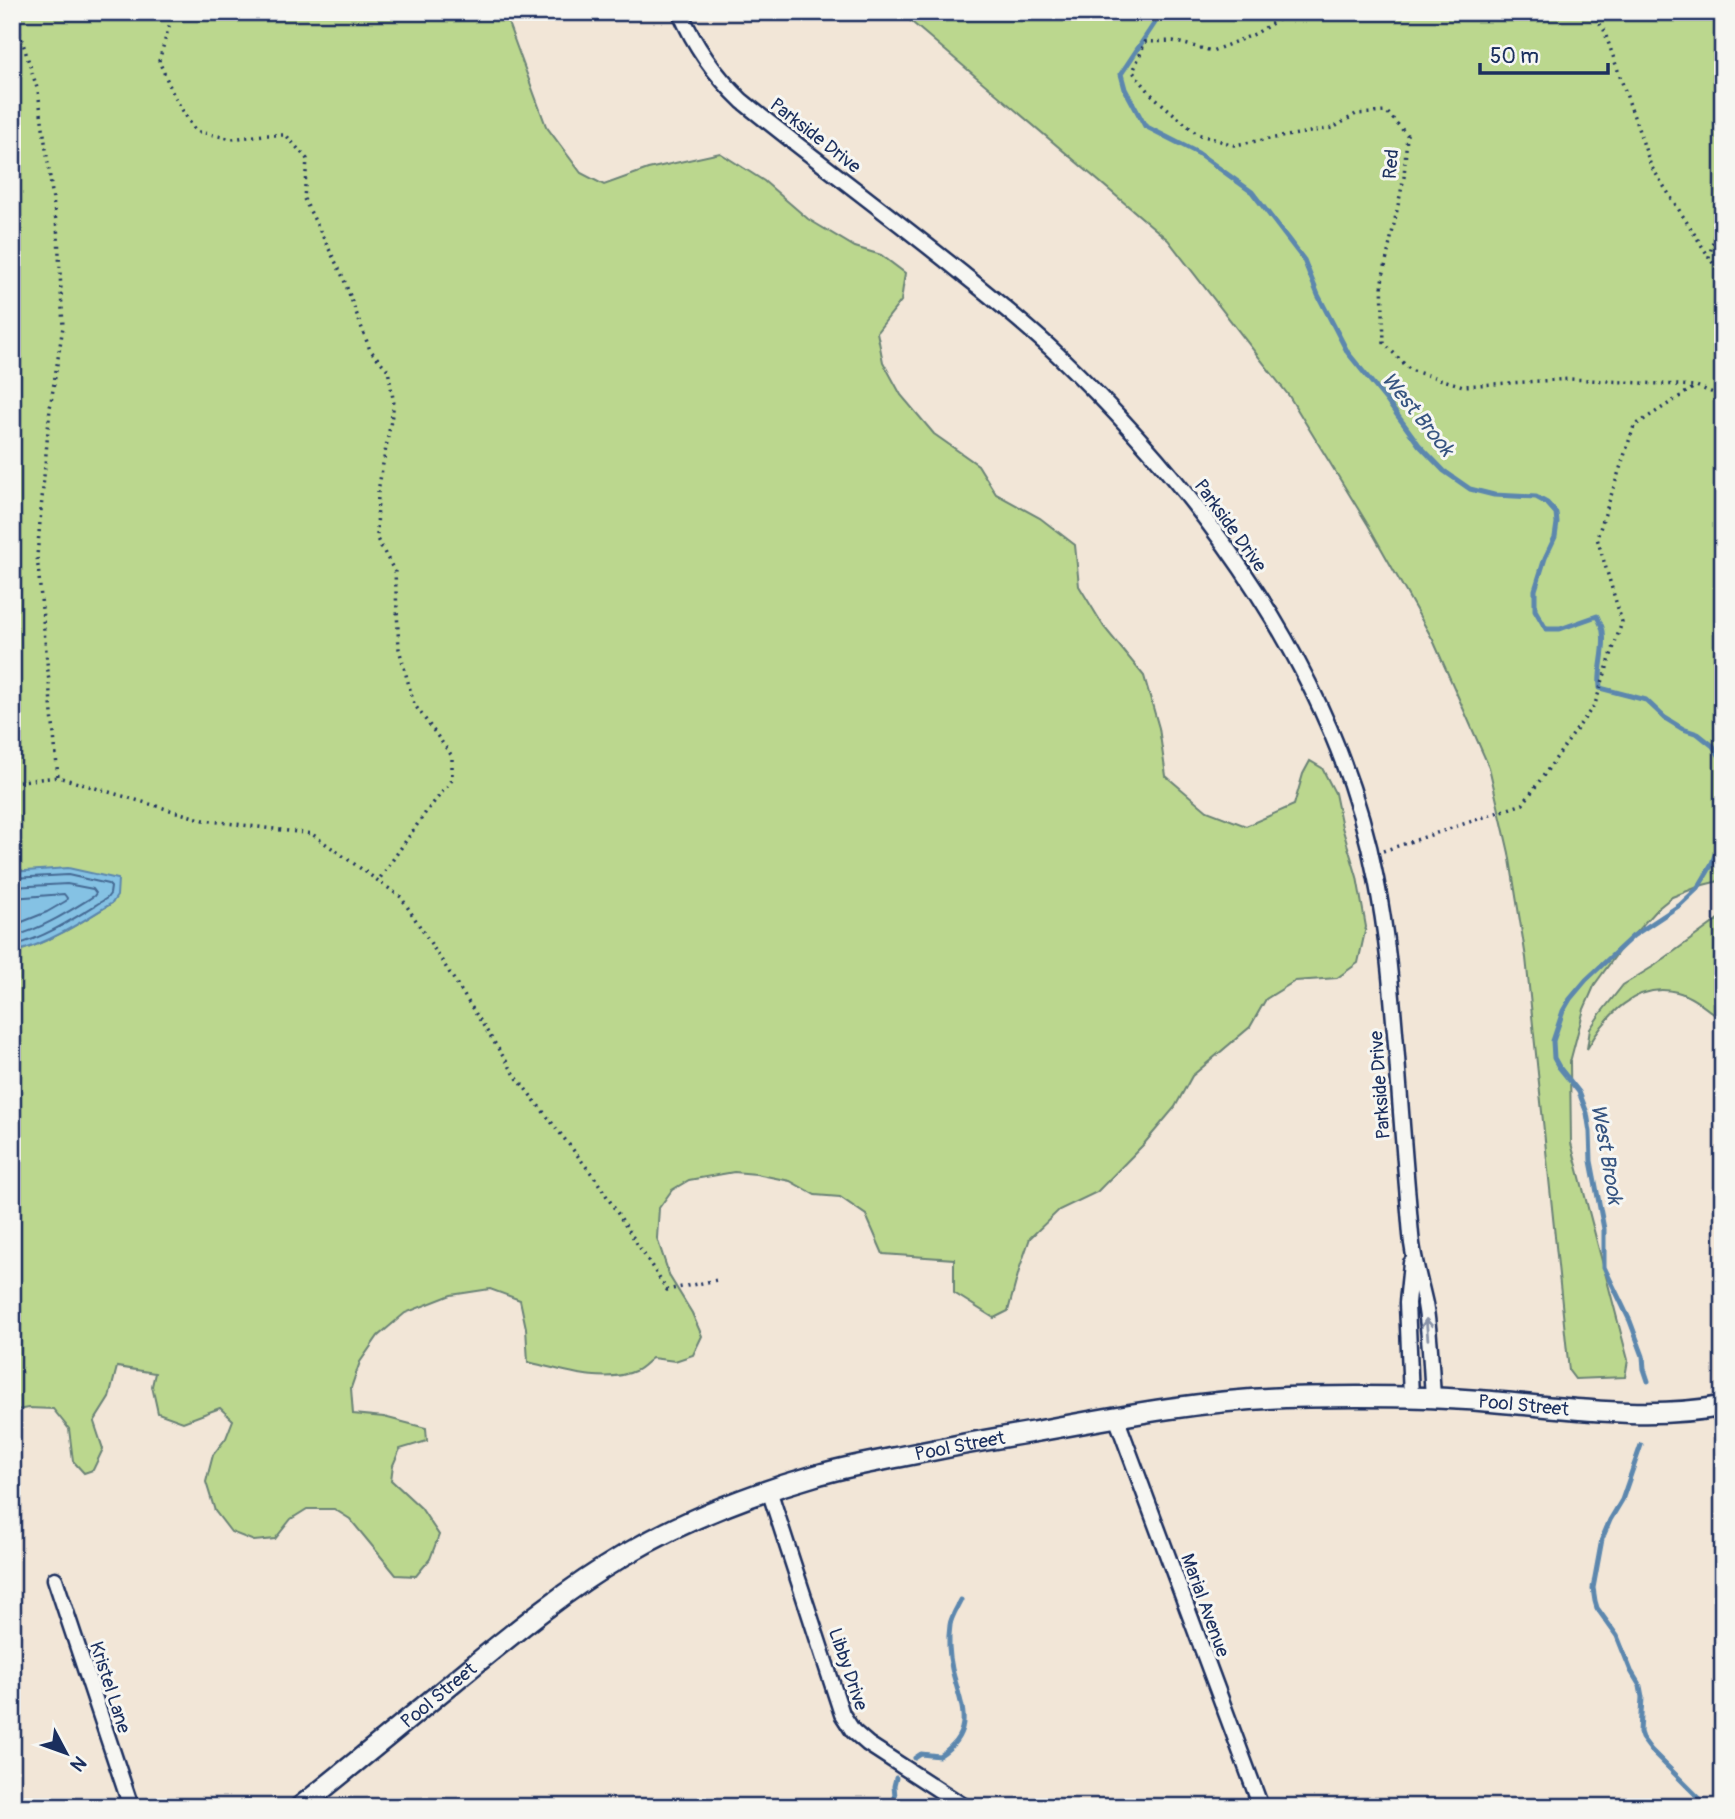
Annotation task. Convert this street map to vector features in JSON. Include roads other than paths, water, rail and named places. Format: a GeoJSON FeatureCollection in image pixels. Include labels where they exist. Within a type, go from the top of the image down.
{"type":"FeatureCollection","features":[{"type":"Feature","properties":{"kind":"main road","name":"Pool Street"},"geometry":{"type":"LineString","coordinates":[[300,1807],[512,1634],[621,1557],[672,1530],[738,1501],[817,1475],[862,1464],[1116,1417],[1189,1405],[1265,1398],[1433,1397],[1647,1412],[1723,1406]]}},
{"type":"Feature","properties":{"kind":"street","name":"Parkside Drive"},"geometry":{"type":"LineString","coordinates":[[680,12],[687,29],[707,59],[727,87],[742,101],[940,255],[1055,352],[1107,403],[1160,463],[1226,548],[1299,664],[1326,719],[1349,777],[1371,855],[1385,929],[1412,1251],[1425,1306],[1433,1397]]}},
{"type":"Feature","properties":{"kind":"street","name":"Parkside Drive"},"geometry":{"type":"LineString","coordinates":[[1410,1397],[1407,1303],[1412,1251]]}},
{"type":"Feature","properties":{"kind":"street","name":"Marial Avenue"},"geometry":{"type":"LineString","coordinates":[[1116,1417],[1261,1807]]}},
{"type":"Feature","properties":{"kind":"street","name":"Libby Drive"},"geometry":{"type":"LineString","coordinates":[[769,1490],[846,1723],[868,1744],[965,1807]]}},
{"type":"Feature","properties":{"kind":"street","name":"Kristel Lane"},"geometry":{"type":"LineString","coordinates":[[55,1578],[131,1807]]}},
{"type":"Feature","properties":{"kind":"water"},"geometry":{"type":"Polygon","coordinates":[[[68,868],[118,879],[117,896],[112,903],[64,932],[12,953],[12,872],[68,868]]]}},
{"type":"Feature","properties":{"kind":"waterway","name":"West Brook"},"geometry":{"type":"LineString","coordinates":[[1162,12],[1121,74],[1125,89],[1145,126],[1198,153],[1252,192],[1304,260],[1318,295],[1348,353],[1419,445],[1444,471],[1470,489],[1494,495],[1536,497],[1547,503],[1556,513],[1557,523],[1555,537],[1535,590],[1535,610],[1546,629],[1560,629],[1597,616],[1604,639],[1600,688],[1646,700],[1665,718],[1698,734],[1713,746],[1723,761]]}},
{"type":"Feature","properties":{"kind":"waterway","name":"West Brook"},"geometry":{"type":"LineString","coordinates":[[1648,1381],[1643,1356],[1630,1321],[1604,1267],[1604,1229],[1591,1161],[1587,1113],[1579,1092],[1554,1058],[1553,1041],[1563,1011],[1586,980],[1633,936],[1680,905],[1698,888],[1711,866],[1723,832]]}},
{"type":"Feature","properties":{"kind":"waterway","name":"West Brook"},"geometry":{"type":"LineString","coordinates":[[1641,1445],[1622,1500],[1602,1539],[1593,1588],[1595,1601],[1617,1636],[1640,1686],[1642,1738],[1708,1807]]}},
{"type":"Feature","properties":{"kind":"waterway"},"geometry":{"type":"LineString","coordinates":[[915,1758],[921,1754],[939,1756],[959,1737],[962,1727],[962,1705],[952,1669],[949,1641],[951,1622],[961,1600]]}},
{"type":"Feature","properties":{"kind":"waterway"},"geometry":{"type":"LineString","coordinates":[[896,1778],[896,1807]]}}]}
